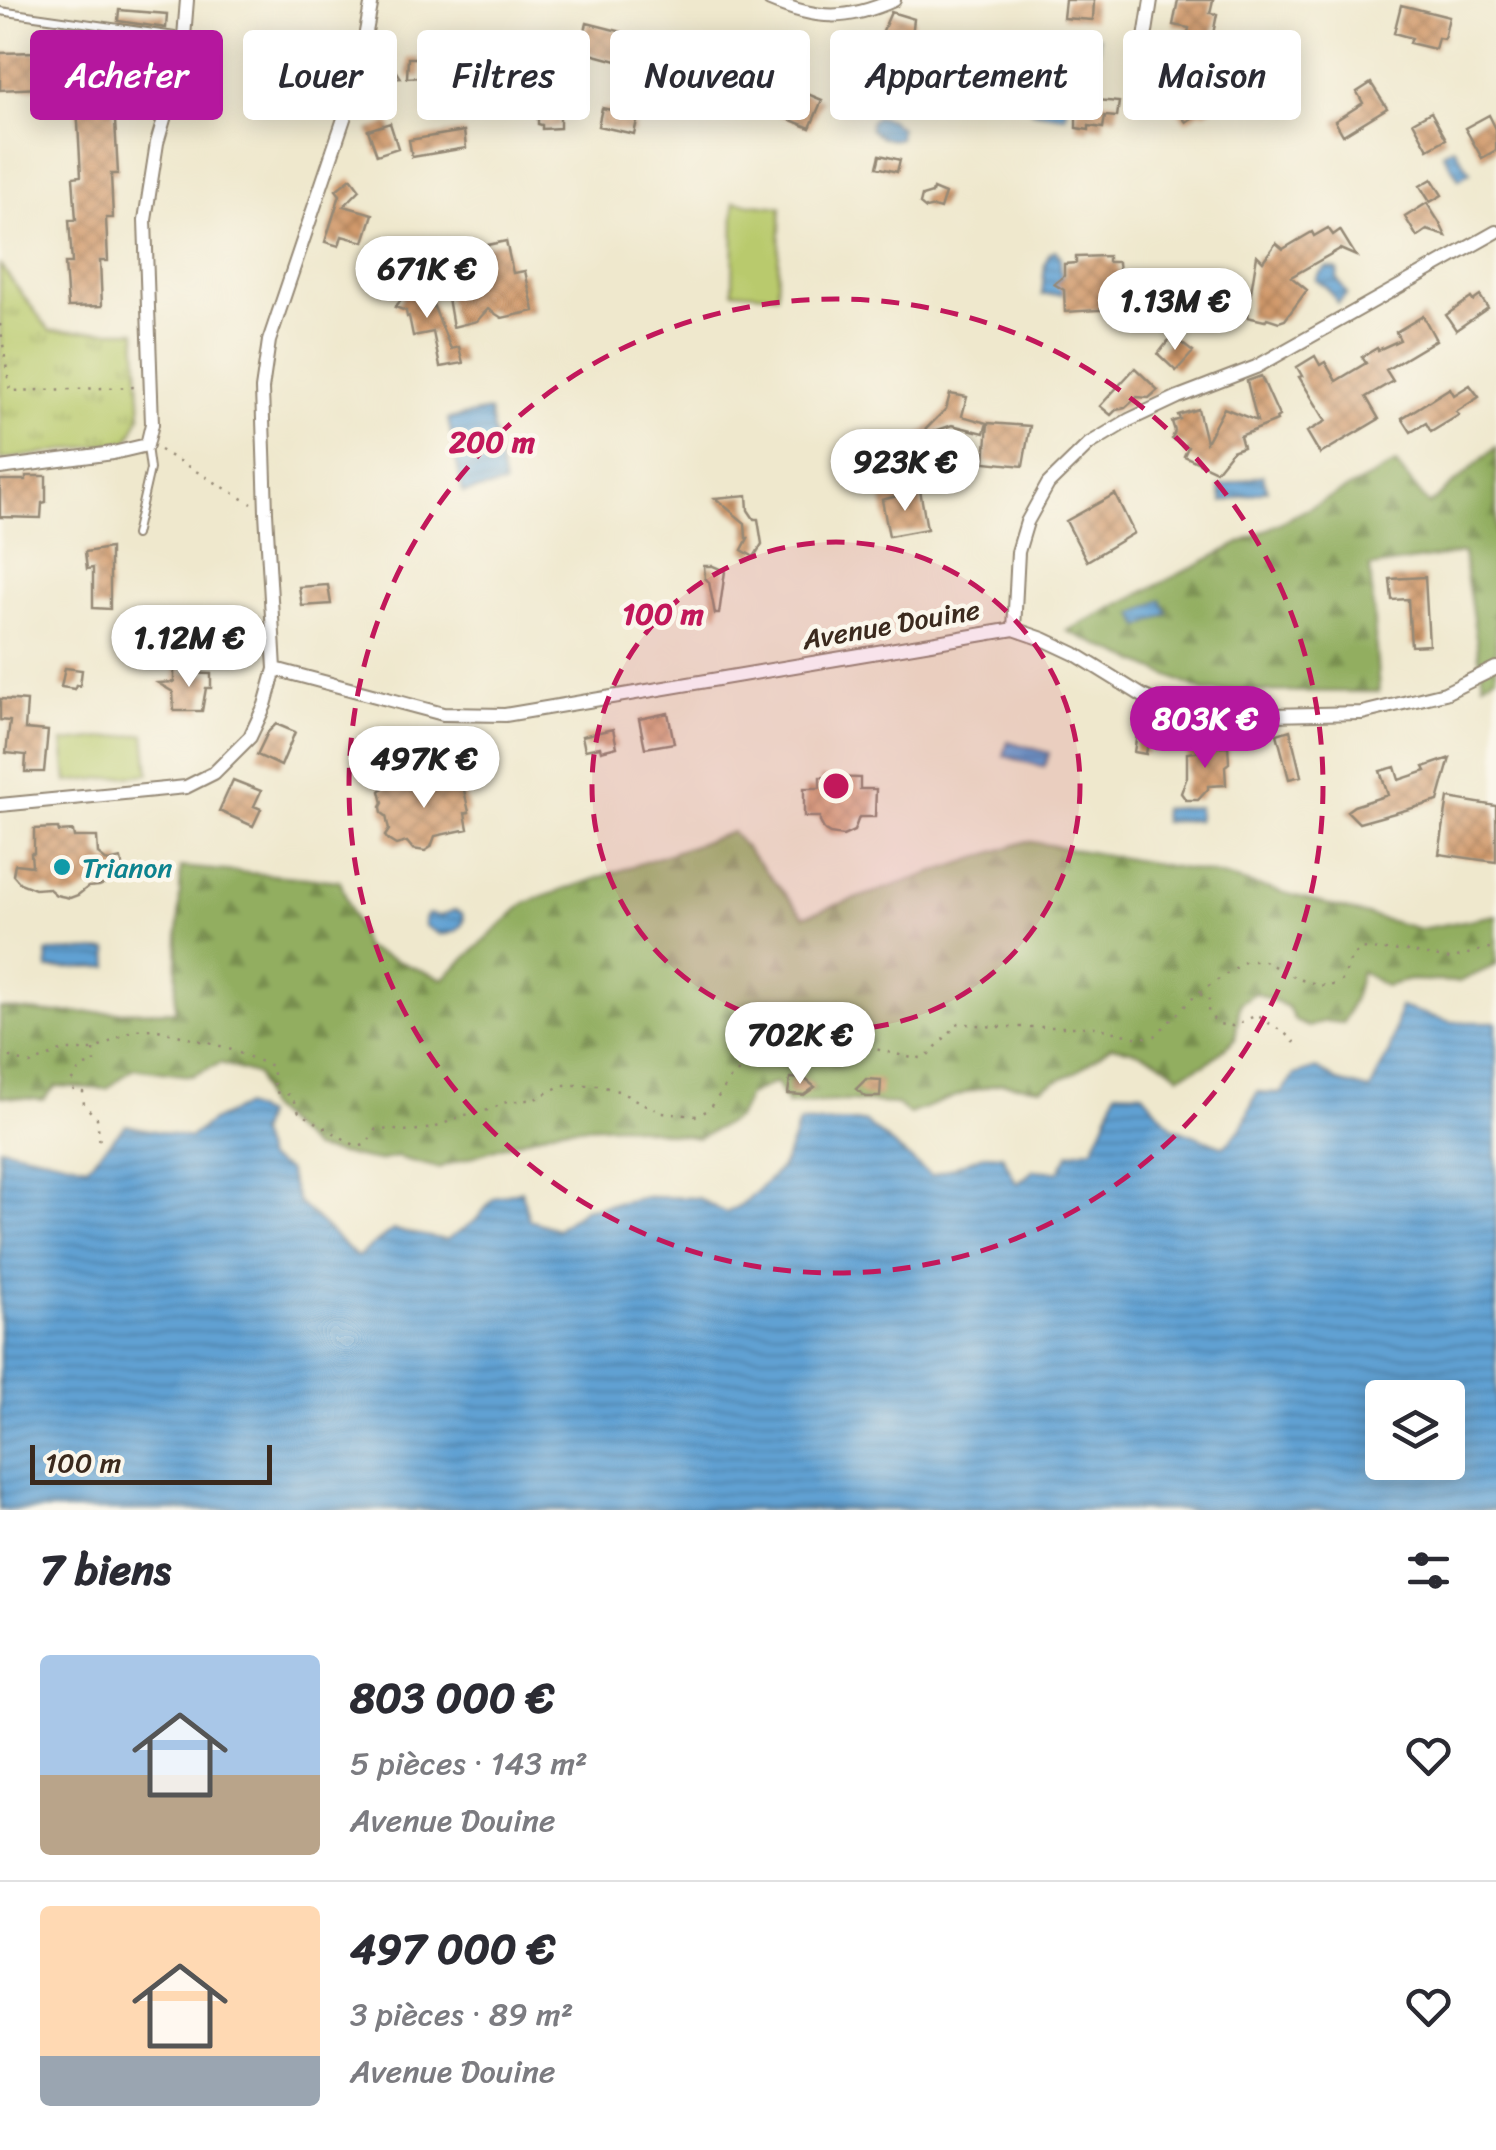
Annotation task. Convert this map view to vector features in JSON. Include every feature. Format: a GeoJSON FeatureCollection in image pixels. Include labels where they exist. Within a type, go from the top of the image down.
{"type":"FeatureCollection","features":[{"type":"Feature","properties":{"kind":"street"},"geometry":{"type":"LineString","coordinates":[[185,30],[187,0]]}},
{"type":"Feature","properties":{"kind":"street"},"geometry":{"type":"LineString","coordinates":[[0,805],[186,787],[214,773],[250,737],[265,705],[276,669],[262,389],[269,341],[357,80],[372,0]]}},
{"type":"Feature","properties":{"kind":"street"},"geometry":{"type":"LineString","coordinates":[[770,0],[813,14],[841,17],[894,0]]}},
{"type":"Feature","properties":{"kind":"street"},"geometry":{"type":"LineString","coordinates":[[1146,30],[1150,0]]}},
{"type":"Feature","properties":{"kind":"street"},"geometry":{"type":"LineString","coordinates":[[0,468],[147,445],[152,424],[144,220],[164,120]]}},
{"type":"Feature","properties":{"kind":"street"},"geometry":{"type":"LineString","coordinates":[[1014,629],[1018,552],[1028,522],[1048,484],[1089,444],[1162,404],[1256,367],[1496,232]]}},
{"type":"Feature","properties":{"kind":"street","name":"Avenue Douine"},"geometry":{"type":"LineString","coordinates":[[276,669],[444,714],[505,715],[1014,629],[1075,654],[1143,696],[1182,714],[1222,716],[1362,713],[1445,692],[1496,668]]}},
{"type":"Feature","properties":{"kind":"lane"},"geometry":{"type":"LineString","coordinates":[[0,10],[131,30]]}},
{"type":"Feature","properties":{"kind":"lane"},"geometry":{"type":"LineString","coordinates":[[135,535],[150,469],[147,445]]}},
{"type":"Feature","properties":{"kind":"path"},"geometry":{"type":"LineString","coordinates":[[0,324],[10,391]]}},
{"type":"Feature","properties":{"kind":"path"},"geometry":{"type":"LineString","coordinates":[[0,392],[150,387]]}},
{"type":"Feature","properties":{"kind":"path"},"geometry":{"type":"LineString","coordinates":[[147,445],[266,512]]}},
{"type":"Feature","properties":{"kind":"path"},"geometry":{"type":"LineString","coordinates":[[847,1042],[916,1058],[928,1056],[959,1023],[1095,1027],[1139,1038],[1156,1036],[1198,993],[1246,961],[1264,962],[1298,979],[1328,987],[1344,980],[1350,961],[1360,948],[1450,960],[1496,946]]}},
{"type":"Feature","properties":{"kind":"path"},"geometry":{"type":"LineString","coordinates":[[1198,993],[1209,998],[1208,1012],[1218,1024],[1232,1026],[1256,1015],[1286,1033],[1296,1044]]}},
{"type":"Feature","properties":{"kind":"path"},"geometry":{"type":"LineString","coordinates":[[0,1053],[30,1064],[64,1050],[94,1050],[133,1030],[154,1029],[224,1046],[272,1066],[275,1092],[290,1095],[300,1112],[361,1146],[368,1143],[376,1129],[434,1128],[462,1116],[492,1110],[501,1103],[535,1099],[562,1085],[598,1086],[618,1091],[662,1113],[697,1116],[710,1109],[732,1076],[746,1066],[827,1041]]}},
{"type":"Feature","properties":{"kind":"path"},"geometry":{"type":"LineString","coordinates":[[94,1050],[95,1064],[81,1067],[70,1082],[74,1091],[83,1092],[84,1105],[97,1118],[100,1144]]}},
{"type":"Feature","properties":{"kind":"green space"},"geometry":{"type":"Polygon","coordinates":[[[734,202],[781,207],[777,295],[733,291],[734,202]]]}},
{"type":"Feature","properties":{"kind":"green space"},"geometry":{"type":"Polygon","coordinates":[[[0,265],[50,331],[136,331],[141,415],[128,441],[0,460],[0,265]]]}},
{"type":"Feature","properties":{"kind":"green space"},"geometry":{"type":"Polygon","coordinates":[[[1496,447],[1496,676],[1483,683],[1463,553],[1370,567],[1379,692],[1203,691],[1067,631],[1396,464],[1429,505],[1496,447]]]}},
{"type":"Feature","properties":{"kind":"green space"},"geometry":{"type":"Polygon","coordinates":[[[145,734],[149,774],[67,782],[63,742],[145,734]]]}},
{"type":"Feature","properties":{"kind":"green space"},"geometry":{"type":"Polygon","coordinates":[[[732,832],[804,916],[1027,841],[1213,874],[1420,929],[1496,915],[1496,965],[1459,982],[1410,980],[1385,986],[1361,971],[1343,1023],[1324,1021],[1309,1027],[1295,1021],[1288,1007],[1255,993],[1240,1003],[1235,1039],[1206,1064],[1179,1075],[1147,1055],[1111,1046],[1076,1072],[1041,1088],[1002,1083],[909,1114],[896,1104],[787,1104],[776,1082],[748,1095],[737,1118],[698,1138],[621,1125],[559,1128],[438,1168],[396,1157],[378,1161],[313,1149],[266,1106],[257,1075],[221,1063],[191,1076],[133,1068],[107,1089],[56,1086],[43,1100],[0,1096],[0,1008],[48,1013],[175,1011],[181,867],[340,881],[364,948],[443,979],[525,903],[732,832]]]}},
{"type":"Feature","properties":{"kind":"water"},"geometry":{"type":"Polygon","coordinates":[[[889,120],[900,128],[899,138],[884,138],[870,129],[870,122],[889,120]]]}},
{"type":"Feature","properties":{"kind":"water"},"geometry":{"type":"Polygon","coordinates":[[[1454,147],[1470,172],[1459,179],[1443,153],[1454,147]]]}},
{"type":"Feature","properties":{"kind":"water"},"geometry":{"type":"Polygon","coordinates":[[[1055,250],[1060,256],[1062,294],[1042,295],[1045,263],[1055,250]]]}},
{"type":"Feature","properties":{"kind":"water"},"geometry":{"type":"Polygon","coordinates":[[[1327,267],[1338,270],[1337,279],[1347,294],[1338,303],[1316,280],[1327,267]]]}},
{"type":"Feature","properties":{"kind":"water"},"geometry":{"type":"Polygon","coordinates":[[[489,411],[504,485],[463,493],[448,419],[489,411]]]}},
{"type":"Feature","properties":{"kind":"water"},"geometry":{"type":"Polygon","coordinates":[[[1263,475],[1267,490],[1223,502],[1219,487],[1263,475]]]}},
{"type":"Feature","properties":{"kind":"water"},"geometry":{"type":"Polygon","coordinates":[[[1161,600],[1168,613],[1141,627],[1134,614],[1161,600]]]}},
{"type":"Feature","properties":{"kind":"water"},"geometry":{"type":"Polygon","coordinates":[[[1008,741],[1049,753],[1044,767],[1004,756],[1008,741]]]}},
{"type":"Feature","properties":{"kind":"water"},"geometry":{"type":"Polygon","coordinates":[[[1198,807],[1198,820],[1163,822],[1162,809],[1198,807]]]}},
{"type":"Feature","properties":{"kind":"water"},"geometry":{"type":"Polygon","coordinates":[[[454,910],[462,913],[464,919],[455,931],[439,934],[425,926],[428,914],[441,916],[454,910]]]}},
{"type":"Feature","properties":{"kind":"water"},"geometry":{"type":"Polygon","coordinates":[[[108,950],[109,967],[48,969],[47,952],[108,950]]]}},
{"type":"Feature","properties":{"kind":"water"},"geometry":{"type":"Polygon","coordinates":[[[1400,1007],[1451,1022],[1496,1022],[1496,1510],[0,1510],[0,1147],[87,1166],[126,1125],[189,1138],[211,1121],[244,1106],[264,1115],[258,1134],[266,1159],[287,1170],[298,1202],[357,1257],[393,1230],[446,1240],[475,1221],[494,1198],[521,1190],[529,1220],[557,1229],[584,1209],[647,1197],[698,1198],[726,1213],[747,1201],[783,1166],[799,1123],[865,1122],[931,1176],[986,1154],[1002,1155],[1017,1184],[1034,1170],[1059,1172],[1069,1153],[1093,1148],[1116,1091],[1142,1092],[1172,1127],[1224,1147],[1242,1127],[1257,1092],[1281,1093],[1294,1075],[1316,1068],[1341,1083],[1370,1090],[1390,1050],[1400,1007]]]}},
{"type":"Feature","properties":{"kind":"building"},"geometry":{"type":"Polygon","coordinates":[[[1065,0],[1094,0],[1093,20],[1063,18],[1065,0]]]}},
{"type":"Feature","properties":{"kind":"building"},"geometry":{"type":"Polygon","coordinates":[[[1178,0],[1213,0],[1210,13],[1217,14],[1214,30],[1189,30],[1173,25],[1178,0]]]}},
{"type":"Feature","properties":{"kind":"building"},"geometry":{"type":"Polygon","coordinates":[[[1401,5],[1449,17],[1444,39],[1438,38],[1435,49],[1410,43],[1412,38],[1394,33],[1401,5]]]}},
{"type":"Feature","properties":{"kind":"building"},"geometry":{"type":"Polygon","coordinates":[[[119,10],[167,14],[166,28],[118,21],[119,10]]]}},
{"type":"Feature","properties":{"kind":"building"},"geometry":{"type":"Polygon","coordinates":[[[891,12],[914,19],[912,30],[883,30],[891,12]]]}},
{"type":"Feature","properties":{"kind":"building"},"geometry":{"type":"Polygon","coordinates":[[[587,23],[614,30],[610,30],[610,59],[590,54],[590,30],[585,30],[587,23]]]}},
{"type":"Feature","properties":{"kind":"building"},"geometry":{"type":"Polygon","coordinates":[[[30,52],[30,88],[0,90],[0,53],[30,52]]]}},
{"type":"Feature","properties":{"kind":"building"},"geometry":{"type":"Polygon","coordinates":[[[408,58],[417,58],[417,77],[407,78],[408,58]]]}},
{"type":"Feature","properties":{"kind":"building"},"geometry":{"type":"Polygon","coordinates":[[[1371,83],[1387,108],[1343,135],[1335,121],[1363,103],[1357,92],[1371,83]]]}},
{"type":"Feature","properties":{"kind":"building"},"geometry":{"type":"Polygon","coordinates":[[[810,95],[822,100],[810,128],[791,120],[810,120],[810,95]]]}},
{"type":"Feature","properties":{"kind":"building"},"geometry":{"type":"Polygon","coordinates":[[[1103,101],[1119,102],[1117,117],[1105,116],[1103,128],[1076,128],[1076,120],[1103,120],[1103,101]]]}},
{"type":"Feature","properties":{"kind":"building"},"geometry":{"type":"Polygon","coordinates":[[[602,108],[610,110],[610,120],[637,120],[634,134],[598,126],[602,108]]]}},
{"type":"Feature","properties":{"kind":"building"},"geometry":{"type":"Polygon","coordinates":[[[1431,112],[1446,139],[1428,149],[1413,122],[1431,112]]]}},
{"type":"Feature","properties":{"kind":"building"},"geometry":{"type":"Polygon","coordinates":[[[1489,115],[1496,129],[1496,150],[1482,158],[1465,128],[1489,115]]]}},
{"type":"Feature","properties":{"kind":"building"},"geometry":{"type":"Polygon","coordinates":[[[78,120],[115,120],[118,174],[111,174],[113,218],[106,218],[108,261],[100,261],[102,306],[68,307],[65,263],[72,263],[69,220],[76,220],[73,177],[81,176],[78,120]]]}},
{"type":"Feature","properties":{"kind":"building"},"geometry":{"type":"Polygon","coordinates":[[[538,120],[560,120],[560,128],[542,129],[538,120]]]}},
{"type":"Feature","properties":{"kind":"building"},"geometry":{"type":"Polygon","coordinates":[[[390,123],[398,148],[377,155],[368,130],[390,123]]]}},
{"type":"Feature","properties":{"kind":"building"},"geometry":{"type":"Polygon","coordinates":[[[464,131],[466,148],[412,157],[409,140],[464,131]]]}},
{"type":"Feature","properties":{"kind":"building"},"geometry":{"type":"Polygon","coordinates":[[[880,155],[900,160],[897,172],[877,167],[880,155]]]}},
{"type":"Feature","properties":{"kind":"building"},"geometry":{"type":"Polygon","coordinates":[[[351,178],[360,190],[344,206],[373,214],[364,242],[342,236],[339,246],[325,242],[340,195],[336,190],[351,178]]]}},
{"type":"Feature","properties":{"kind":"building"},"geometry":{"type":"Polygon","coordinates":[[[1432,179],[1442,195],[1430,202],[1420,186],[1432,179]]]}},
{"type":"Feature","properties":{"kind":"building"},"geometry":{"type":"Polygon","coordinates":[[[933,189],[945,194],[940,209],[926,209],[920,204],[922,196],[933,189]]]}},
{"type":"Feature","properties":{"kind":"building"},"geometry":{"type":"Polygon","coordinates":[[[1427,203],[1446,236],[1427,230],[1417,237],[1405,217],[1427,203]]]}},
{"type":"Feature","properties":{"kind":"building"},"geometry":{"type":"Polygon","coordinates":[[[1328,228],[1333,235],[1340,230],[1356,256],[1340,249],[1291,277],[1307,290],[1285,320],[1247,317],[1257,255],[1263,261],[1276,243],[1283,249],[1312,232],[1314,236],[1328,228]]]}},
{"type":"Feature","properties":{"kind":"building"},"geometry":{"type":"Polygon","coordinates":[[[506,241],[513,273],[525,271],[534,311],[502,318],[488,309],[477,321],[453,327],[442,263],[476,256],[474,248],[506,241]]]}},
{"type":"Feature","properties":{"kind":"building"},"geometry":{"type":"Polygon","coordinates":[[[1108,256],[1108,262],[1118,262],[1124,282],[1113,287],[1114,309],[1065,312],[1064,290],[1054,284],[1064,276],[1064,264],[1076,263],[1076,257],[1108,256]]]}},
{"type":"Feature","properties":{"kind":"building"},"geometry":{"type":"Polygon","coordinates":[[[423,280],[451,349],[459,347],[463,363],[440,367],[433,332],[413,336],[406,311],[395,307],[403,298],[402,284],[423,280]]]}},
{"type":"Feature","properties":{"kind":"building"},"geometry":{"type":"Polygon","coordinates":[[[1480,296],[1488,308],[1456,330],[1446,315],[1480,296]]]}},
{"type":"Feature","properties":{"kind":"building"},"geometry":{"type":"Polygon","coordinates":[[[1179,306],[1187,314],[1176,326],[1166,317],[1179,306]]]}},
{"type":"Feature","properties":{"kind":"building"},"geometry":{"type":"Polygon","coordinates":[[[1423,316],[1436,340],[1386,370],[1393,381],[1366,397],[1379,419],[1320,454],[1307,432],[1326,421],[1297,367],[1315,356],[1320,365],[1325,362],[1336,381],[1366,363],[1362,357],[1400,340],[1396,332],[1423,316]]]}},
{"type":"Feature","properties":{"kind":"building"},"geometry":{"type":"Polygon","coordinates":[[[1172,336],[1193,352],[1176,371],[1158,354],[1172,336]]]}},
{"type":"Feature","properties":{"kind":"building"},"geometry":{"type":"Polygon","coordinates":[[[1135,368],[1158,390],[1149,398],[1137,397],[1111,415],[1100,406],[1135,368]]]}},
{"type":"Feature","properties":{"kind":"building"},"geometry":{"type":"Polygon","coordinates":[[[1261,376],[1279,416],[1277,421],[1240,436],[1243,447],[1232,451],[1216,471],[1184,456],[1188,447],[1172,439],[1172,422],[1180,419],[1178,415],[1198,409],[1206,442],[1224,408],[1257,421],[1247,381],[1261,376]]]}},
{"type":"Feature","properties":{"kind":"building"},"geometry":{"type":"Polygon","coordinates":[[[1470,385],[1479,397],[1431,432],[1426,423],[1411,432],[1402,418],[1450,388],[1454,395],[1470,385]]]}},
{"type":"Feature","properties":{"kind":"building"},"geometry":{"type":"Polygon","coordinates":[[[950,394],[967,397],[962,416],[987,423],[984,433],[952,425],[918,437],[946,409],[950,394]]]}},
{"type":"Feature","properties":{"kind":"building"},"geometry":{"type":"Polygon","coordinates":[[[988,423],[1030,426],[1023,466],[985,462],[988,423]]]}},
{"type":"Feature","properties":{"kind":"building"},"geometry":{"type":"Polygon","coordinates":[[[26,476],[46,476],[46,502],[42,503],[41,518],[0,517],[0,480],[26,480],[26,476]]]}},
{"type":"Feature","properties":{"kind":"building"},"geometry":{"type":"Polygon","coordinates":[[[920,490],[927,529],[889,536],[882,500],[920,490]]]}},
{"type":"Feature","properties":{"kind":"building"},"geometry":{"type":"Polygon","coordinates":[[[1115,494],[1134,533],[1087,561],[1066,521],[1115,494]]]}},
{"type":"Feature","properties":{"kind":"building"},"geometry":{"type":"Polygon","coordinates":[[[747,495],[748,510],[758,519],[762,544],[754,557],[742,550],[748,538],[745,523],[715,498],[747,495]]]}},
{"type":"Feature","properties":{"kind":"building"},"geometry":{"type":"Polygon","coordinates":[[[110,548],[110,609],[93,608],[93,568],[87,569],[85,552],[110,548]]]}},
{"type":"Feature","properties":{"kind":"building"},"geometry":{"type":"Polygon","coordinates":[[[704,566],[725,571],[719,614],[715,614],[704,566]]]}},
{"type":"Feature","properties":{"kind":"building"},"geometry":{"type":"Polygon","coordinates":[[[1425,577],[1429,645],[1411,646],[1408,599],[1392,600],[1390,579],[1425,577]]]}},
{"type":"Feature","properties":{"kind":"building"},"geometry":{"type":"Polygon","coordinates":[[[328,585],[331,604],[302,606],[299,587],[328,585]]]}},
{"type":"Feature","properties":{"kind":"building"},"geometry":{"type":"Polygon","coordinates":[[[174,665],[183,673],[211,674],[211,688],[206,688],[202,711],[174,711],[173,692],[158,683],[174,682],[174,665]]]}},
{"type":"Feature","properties":{"kind":"building"},"geometry":{"type":"Polygon","coordinates":[[[65,668],[82,670],[80,686],[61,687],[65,668]]]}},
{"type":"Feature","properties":{"kind":"building"},"geometry":{"type":"Polygon","coordinates":[[[0,699],[27,701],[25,729],[48,731],[44,772],[25,772],[26,755],[6,753],[10,721],[0,720],[0,699]]]}},
{"type":"Feature","properties":{"kind":"building"},"geometry":{"type":"Polygon","coordinates":[[[668,713],[674,743],[645,748],[639,719],[668,713]]]}},
{"type":"Feature","properties":{"kind":"building"},"geometry":{"type":"Polygon","coordinates":[[[276,724],[295,732],[281,766],[257,755],[276,724]]]}},
{"type":"Feature","properties":{"kind":"building"},"geometry":{"type":"Polygon","coordinates":[[[613,729],[617,747],[585,750],[582,736],[613,729]]]}},
{"type":"Feature","properties":{"kind":"building"},"geometry":{"type":"Polygon","coordinates":[[[1290,730],[1301,776],[1289,779],[1277,734],[1290,730]]]}},
{"type":"Feature","properties":{"kind":"building"},"geometry":{"type":"Polygon","coordinates":[[[1137,734],[1149,736],[1146,754],[1134,752],[1137,734]]]}},
{"type":"Feature","properties":{"kind":"building"},"geometry":{"type":"Polygon","coordinates":[[[1228,746],[1226,785],[1208,786],[1198,800],[1186,800],[1181,793],[1187,777],[1187,753],[1228,746]]]}},
{"type":"Feature","properties":{"kind":"building"},"geometry":{"type":"Polygon","coordinates":[[[1450,758],[1438,801],[1359,823],[1347,811],[1388,795],[1380,771],[1395,767],[1399,780],[1450,758]]]}},
{"type":"Feature","properties":{"kind":"building"},"geometry":{"type":"Polygon","coordinates":[[[435,775],[440,781],[461,777],[469,812],[465,813],[468,829],[435,836],[425,851],[413,849],[407,842],[396,845],[388,840],[380,791],[389,782],[400,786],[435,775]]]}},
{"type":"Feature","properties":{"kind":"building"},"geometry":{"type":"Polygon","coordinates":[[[820,777],[860,778],[860,789],[876,789],[875,817],[859,817],[854,831],[843,836],[825,831],[820,817],[804,817],[804,788],[820,788],[820,777]]]}},
{"type":"Feature","properties":{"kind":"building"},"geometry":{"type":"Polygon","coordinates":[[[233,780],[261,791],[254,806],[261,809],[253,826],[219,811],[233,780]]]}},
{"type":"Feature","properties":{"kind":"building"},"geometry":{"type":"Polygon","coordinates":[[[1448,798],[1496,806],[1496,862],[1439,854],[1448,798]]]}},
{"type":"Feature","properties":{"kind":"building","name":"Trianon"},"geometry":{"type":"Polygon","coordinates":[[[58,828],[59,832],[73,831],[74,837],[97,837],[98,854],[108,862],[121,859],[123,870],[110,882],[88,887],[70,898],[56,895],[48,888],[35,889],[20,883],[13,875],[15,864],[32,866],[34,829],[58,828]]]}},
{"type":"Feature","properties":{"kind":"building"},"geometry":{"type":"Polygon","coordinates":[[[790,1078],[805,1079],[815,1087],[804,1095],[788,1094],[790,1078]]]}},
{"type":"Feature","properties":{"kind":"building"},"geometry":{"type":"Polygon","coordinates":[[[866,1079],[881,1080],[880,1097],[866,1097],[856,1089],[866,1079]]]}},
{"type":"Feature","properties":{"kind":"place","name":"Trianon"},"geometry":{"type":"Point","coordinates":[62,867]}}]}
